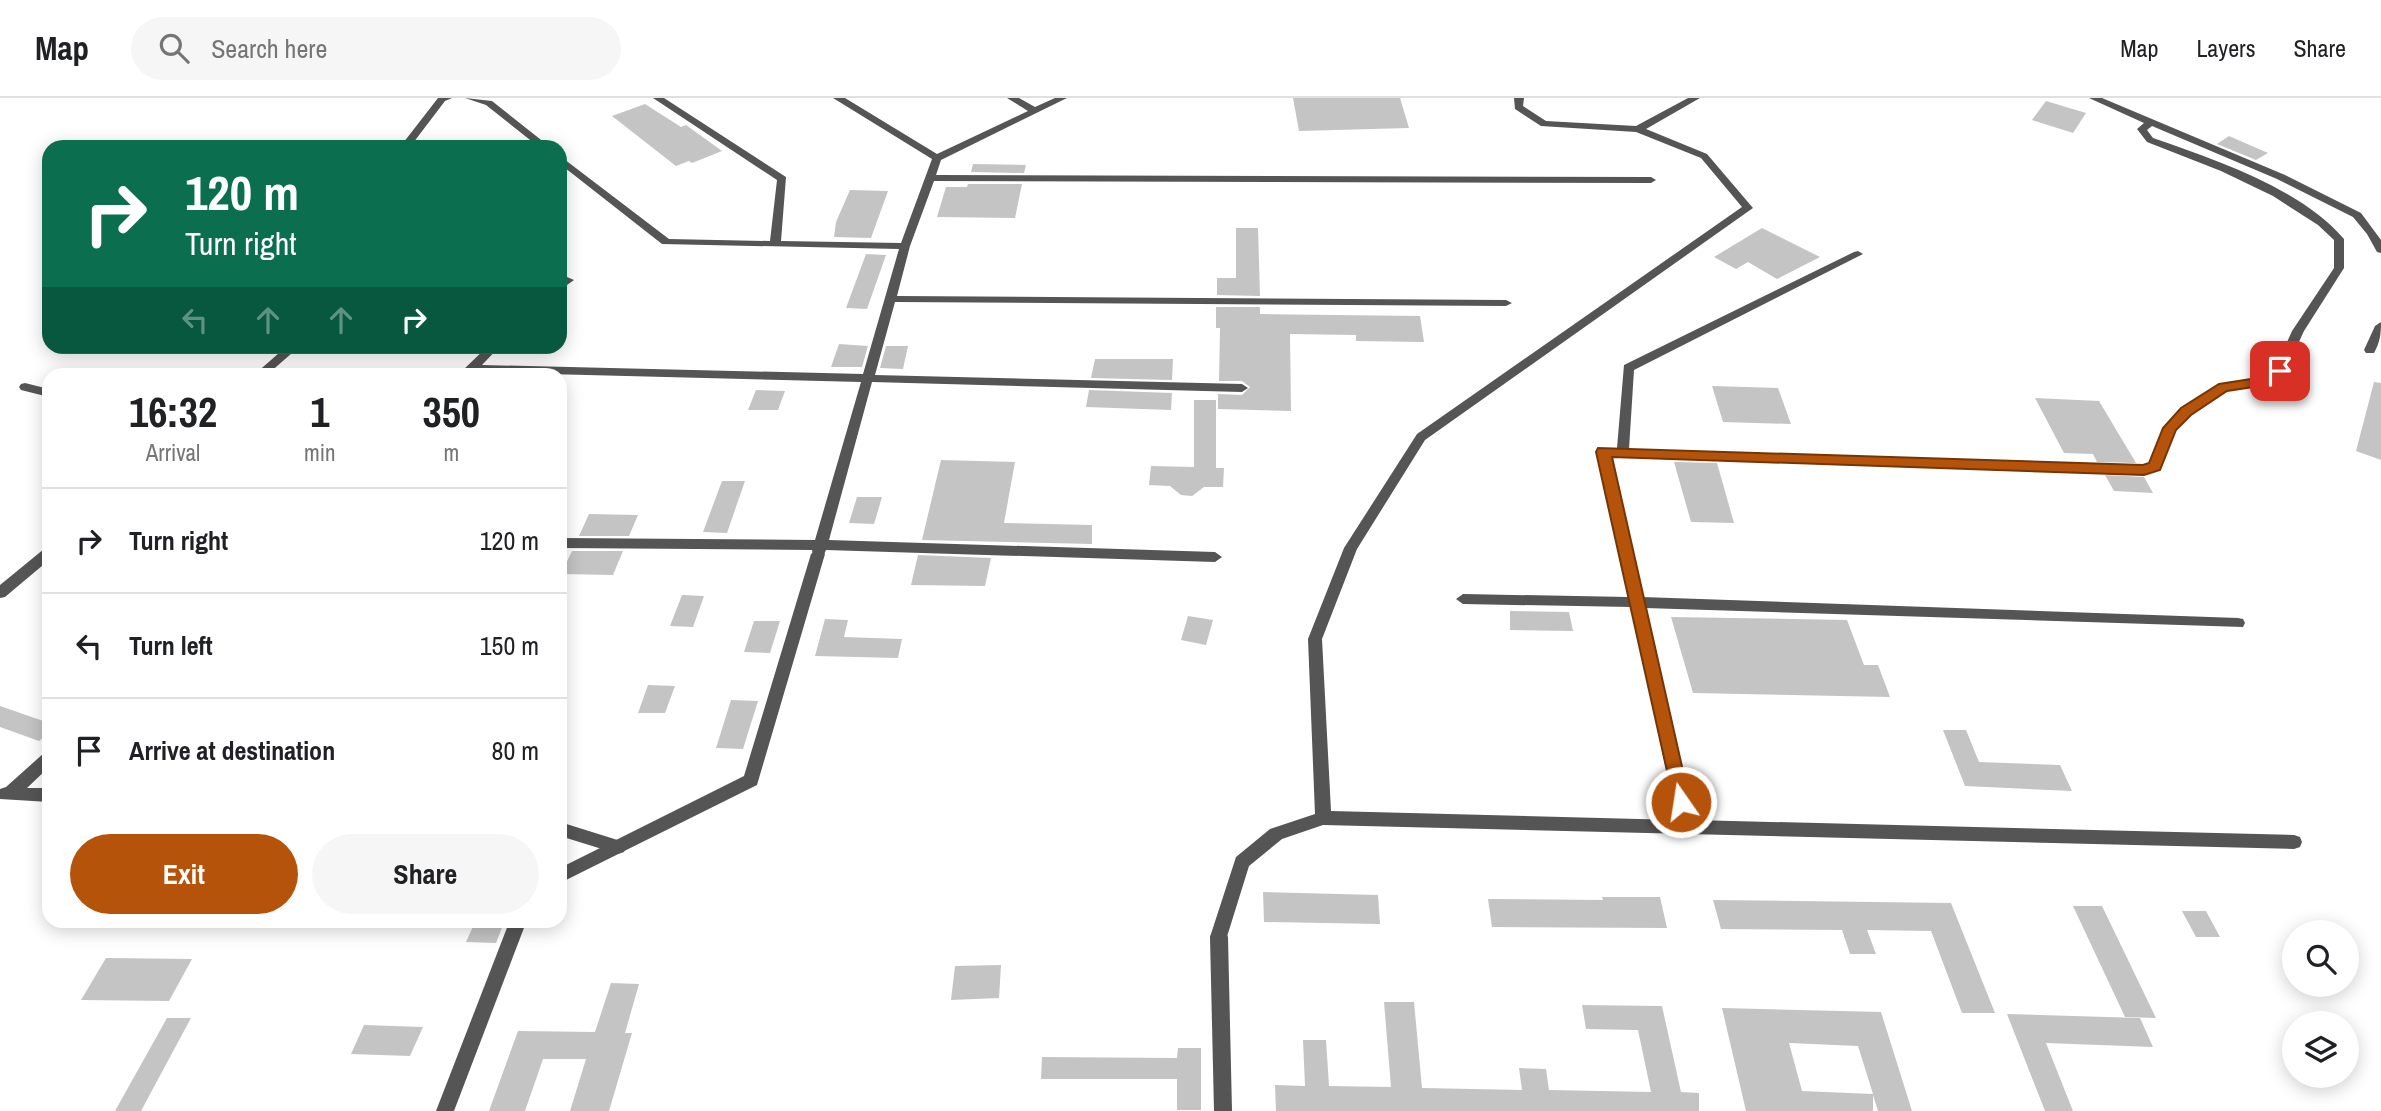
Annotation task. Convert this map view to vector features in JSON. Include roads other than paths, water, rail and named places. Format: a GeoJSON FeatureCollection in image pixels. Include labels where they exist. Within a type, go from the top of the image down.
{"type":"FeatureCollection","features":[{"type":"Feature","properties":{"kind":"street"},"geometry":{"type":"LineString","coordinates":[[410,140],[442,99],[447,98]]}},
{"type":"Feature","properties":{"kind":"street"},"geometry":{"type":"LineString","coordinates":[[470,98],[489,103],[536,140]]}},
{"type":"Feature","properties":{"kind":"street"},"geometry":{"type":"LineString","coordinates":[[658,98],[782,179],[775,243]]}},
{"type":"Feature","properties":{"kind":"street"},"geometry":{"type":"LineString","coordinates":[[838,98],[937,158]]}},
{"type":"Feature","properties":{"kind":"street"},"geometry":{"type":"LineString","coordinates":[[1012,98],[1035,111]]}},
{"type":"Feature","properties":{"kind":"street"},"geometry":{"type":"LineString","coordinates":[[567,872],[751,780],[820,550],[905,246],[937,158],[1062,98]]}},
{"type":"Feature","properties":{"kind":"street"},"geometry":{"type":"LineString","coordinates":[[1323,818],[1315,639],[1351,548],[1421,437],[1748,208],[1704,156],[1638,129],[1544,124],[1518,107],[1519,98]]}},
{"type":"Feature","properties":{"kind":"street"},"geometry":{"type":"LineString","coordinates":[[1638,129],[1695,98]]}},
{"type":"Feature","properties":{"kind":"street"},"geometry":{"type":"LineString","coordinates":[[2094,98],[2281,177],[2357,215],[2372,233],[2381,250]]}},
{"type":"Feature","properties":{"kind":"street"},"geometry":{"type":"LineString","coordinates":[[1686,827],[1603,452],[2144,470],[2155,466],[2170,428],[2186,412],[2224,387],[2268,381],[2280,371],[2298,331],[2339,268],[2339,239],[2325,223],[2295,205],[2230,173],[2150,140],[2142,130],[2150,123]]}},
{"type":"Feature","properties":{"kind":"street"},"geometry":{"type":"LineString","coordinates":[[567,164],[667,242],[905,246]]}},
{"type":"Feature","properties":{"kind":"street"},"geometry":{"type":"LineString","coordinates":[[930,178],[1651,180]]}},
{"type":"Feature","properties":{"kind":"street"},"geometry":{"type":"LineString","coordinates":[[1623,452],[1628,368],[1858,254]]}},
{"type":"Feature","properties":{"kind":"street"},"geometry":{"type":"LineString","coordinates":[[890,299],[1506,303]]}},
{"type":"Feature","properties":{"kind":"street"},"geometry":{"type":"LineString","coordinates":[[2370,350],[2381,326]]}},
{"type":"Feature","properties":{"kind":"street"},"geometry":{"type":"LineString","coordinates":[[268,368],[285,354]]}},
{"type":"Feature","properties":{"kind":"street"},"geometry":{"type":"LineString","coordinates":[[470,368],[486,354]]}},
{"type":"Feature","properties":{"kind":"street"},"geometry":{"type":"LineString","coordinates":[[567,373],[1242,388]]}},
{"type":"Feature","properties":{"kind":"street"},"geometry":{"type":"LineString","coordinates":[[24,387],[42,391]]}},
{"type":"Feature","properties":{"kind":"street"},"geometry":{"type":"LineString","coordinates":[[567,543],[1215,557]]}},
{"type":"Feature","properties":{"kind":"street"},"geometry":{"type":"LineString","coordinates":[[0,593],[42,558]]}},
{"type":"Feature","properties":{"kind":"street"},"geometry":{"type":"LineString","coordinates":[[1463,599],[1637,602],[2238,623]]}},
{"type":"Feature","properties":{"kind":"street"},"geometry":{"type":"LineString","coordinates":[[4,794],[42,764]]}},
{"type":"Feature","properties":{"kind":"street"},"geometry":{"type":"LineString","coordinates":[[4,794],[42,795]]}},
{"type":"Feature","properties":{"kind":"street"},"geometry":{"type":"LineString","coordinates":[[1223,1111],[1219,937],[1242,862],[1276,834],[1323,818],[2294,842]]}},
{"type":"Feature","properties":{"kind":"street"},"geometry":{"type":"LineString","coordinates":[[567,831],[618,847]]}},
{"type":"Feature","properties":{"kind":"street"},"geometry":{"type":"LineString","coordinates":[[445,1111],[516,928]]}}]}
